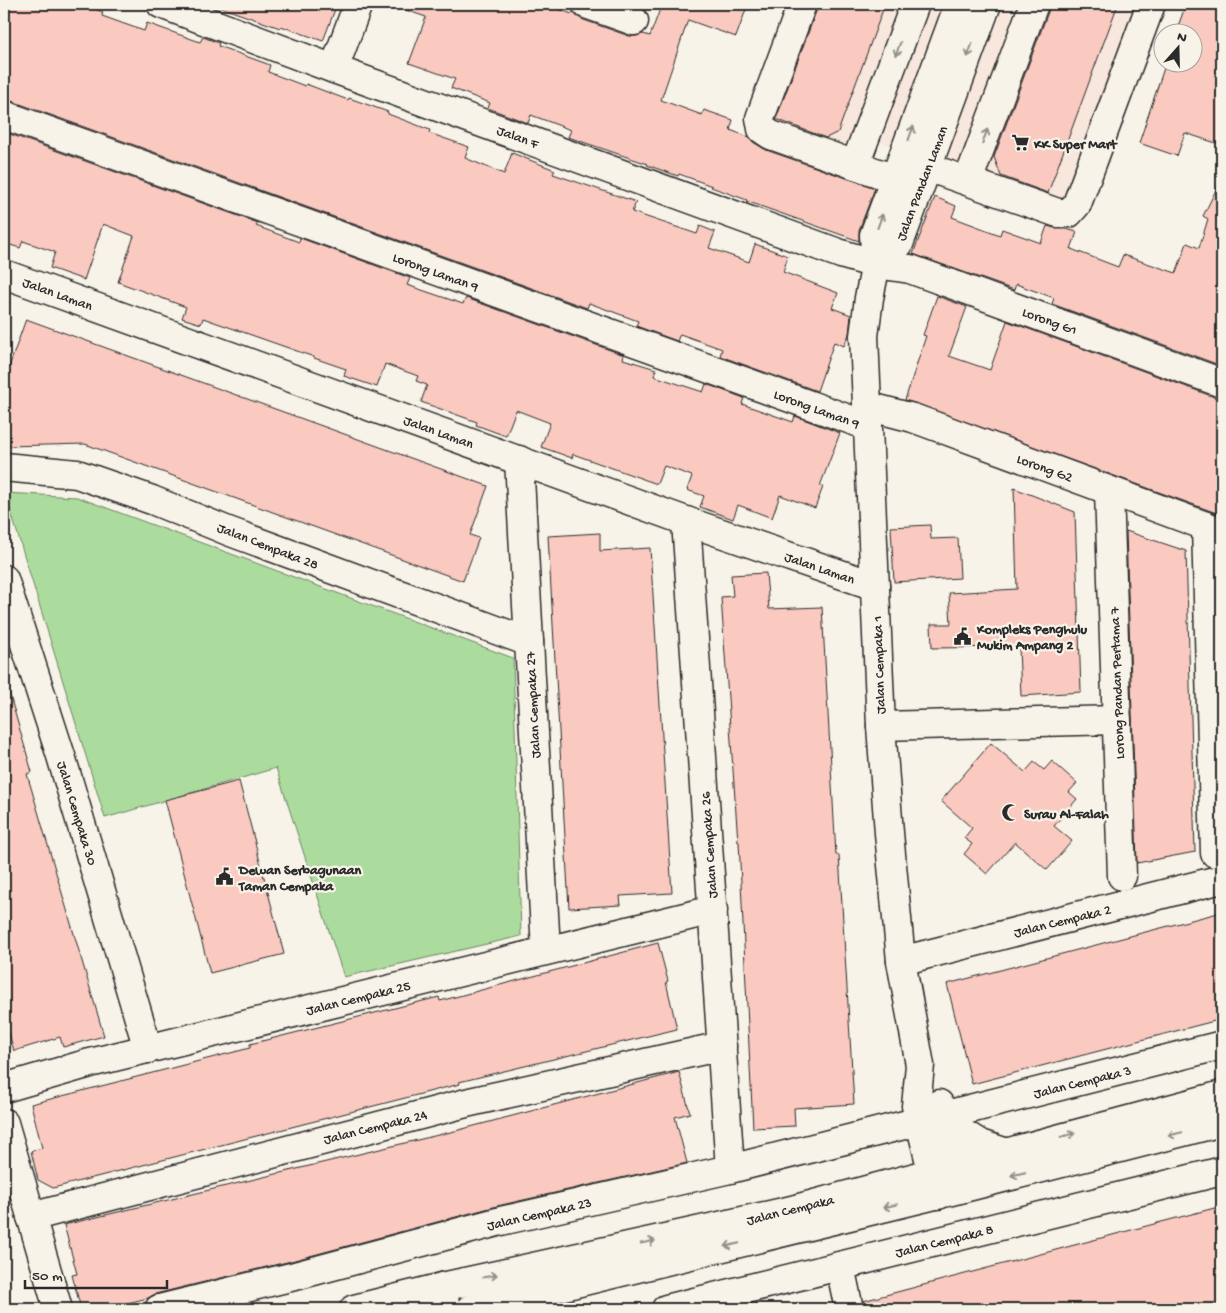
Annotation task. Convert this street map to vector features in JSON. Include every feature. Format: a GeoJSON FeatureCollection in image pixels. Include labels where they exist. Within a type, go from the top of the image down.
{"type":"FeatureCollection","features":[{"type":"Feature","properties":{"kind":"street","name":"Jalan F"},"geometry":{"type":"LineString","coordinates":[[161,4],[841,254],[876,264]]}},
{"type":"Feature","properties":{"kind":"street"},"geometry":{"type":"LineString","coordinates":[[334,69],[358,4]]}},
{"type":"Feature","properties":{"kind":"street"},"geometry":{"type":"LineString","coordinates":[[586,4],[634,21]]}},
{"type":"Feature","properties":{"kind":"street"},"geometry":{"type":"LineString","coordinates":[[802,4],[760,118],[762,129],[771,135],[895,179],[927,167],[1058,213],[1069,213],[1077,204],[1151,4]]}},
{"type":"Feature","properties":{"kind":"street"},"geometry":{"type":"LineString","coordinates":[[855,165],[915,4]]}},
{"type":"Feature","properties":{"kind":"street","name":"Jalan Pandan Laman"},"geometry":{"type":"LineString","coordinates":[[876,264],[874,235],[959,4]]}},
{"type":"Feature","properties":{"kind":"street","name":"Jalan Pandan Laman"},"geometry":{"type":"LineString","coordinates":[[876,264],[899,244],[987,4]]}},
{"type":"Feature","properties":{"kind":"street"},"geometry":{"type":"LineString","coordinates":[[968,181],[1034,4]]}},
{"type":"Feature","properties":{"kind":"street","name":"Lorong Laman 9"},"geometry":{"type":"LineString","coordinates":[[4,115],[868,416]]}},
{"type":"Feature","properties":{"kind":"street","name":"Lorong G1"},"geometry":{"type":"LineString","coordinates":[[876,264],[910,269],[1222,383]]}},
{"type":"Feature","properties":{"kind":"street","name":"Jalan Cempaka 1"},"geometry":{"type":"LineString","coordinates":[[876,264],[864,336],[881,726],[901,961],[920,1065],[938,1099],[935,1120],[946,1180]]}},
{"type":"Feature","properties":{"kind":"street","name":"Jalan Laman"},"geometry":{"type":"LineString","coordinates":[[4,274],[686,521],[875,586]]}},
{"type":"Feature","properties":{"kind":"street","name":"Lorong G2"},"geometry":{"type":"LineString","coordinates":[[868,416],[913,418],[1214,529]]}},
{"type":"Feature","properties":{"kind":"street","name":"Jalan Cempaka 27"},"geometry":{"type":"LineString","coordinates":[[519,460],[546,950]]}},
{"type":"Feature","properties":{"kind":"street","name":"Jalan Cempaka 28"},"geometry":{"type":"LineString","coordinates":[[4,467],[77,474],[152,500],[529,642]]}},
{"type":"Feature","properties":{"kind":"street","name":"Lorong Pandan Pertama 7"},"geometry":{"type":"LineString","coordinates":[[1109,491],[1122,876]]}},
{"type":"Feature","properties":{"kind":"street","name":"Jalan Cempaka 26"},"geometry":{"type":"LineString","coordinates":[[686,521],[730,1169]]}},
{"type":"Feature","properties":{"kind":"street"},"geometry":{"type":"LineString","coordinates":[[1214,529],[1215,853]]}},
{"type":"Feature","properties":{"kind":"street","name":"Jalan Cempaka 30"},"geometry":{"type":"LineString","coordinates":[[4,579],[61,756],[148,1049]]}},
{"type":"Feature","properties":{"kind":"street"},"geometry":{"type":"LineString","coordinates":[[881,726],[1117,720]]}},
{"type":"Feature","properties":{"kind":"street","name":"Jalan Cempaka 2"},"geometry":{"type":"LineString","coordinates":[[901,961],[1222,879]]}},
{"type":"Feature","properties":{"kind":"street","name":"Jalan Cempaka 25"},"geometry":{"type":"LineString","coordinates":[[4,1088],[90,1063],[713,910]]}},
{"type":"Feature","properties":{"kind":"street","name":"Jalan Cempaka 3"},"geometry":{"type":"LineString","coordinates":[[935,1120],[1222,1045]]}},
{"type":"Feature","properties":{"kind":"street","name":"Jalan Cempaka 24"},"geometry":{"type":"LineString","coordinates":[[31,1217],[470,1102],[722,1046]]}},
{"type":"Feature","properties":{"kind":"street","name":"Jalan Cempaka"},"geometry":{"type":"LineString","coordinates":[[470,1309],[946,1180],[1004,1152],[1222,1095]]}},
{"type":"Feature","properties":{"kind":"street"},"geometry":{"type":"LineString","coordinates":[[935,1120],[980,1144],[1004,1152]]}},
{"type":"Feature","properties":{"kind":"street","name":"Jalan Cempaka 23"},"geometry":{"type":"LineString","coordinates":[[159,1309],[295,1276],[501,1221],[935,1120]]}},
{"type":"Feature","properties":{"kind":"street","name":"Jalan Cempaka"},"geometry":{"type":"LineString","coordinates":[[354,1309],[444,1298],[788,1211],[1222,1122]]}},
{"type":"Feature","properties":{"kind":"street"},"geometry":{"type":"LineString","coordinates":[[4,1123],[58,1309]]}},
{"type":"Feature","properties":{"kind":"street","name":"Jalan Cempaka 8"},"geometry":{"type":"LineString","coordinates":[[666,1309],[714,1303],[840,1266],[1222,1171]]}},
{"type":"Feature","properties":{"kind":"street"},"geometry":{"type":"LineString","coordinates":[[840,1266],[849,1309]]}},
{"type":"Feature","properties":{"kind":"shaded area"},"geometry":{"type":"Polygon","coordinates":[[[809,4],[1141,4],[1071,197],[1058,206],[858,134],[849,154],[767,119],[809,4]]]}},
{"type":"Feature","properties":{"kind":"green space"},"geometry":{"type":"Polygon","coordinates":[[[5,493],[77,497],[513,658],[521,936],[344,977],[276,768],[105,818],[5,493]]]}},
{"type":"Feature","properties":{"kind":"building"},"geometry":{"type":"Polygon","coordinates":[[[4,4],[81,4],[103,12],[102,16],[144,31],[147,23],[200,42],[203,37],[219,43],[218,46],[270,65],[268,72],[305,86],[306,84],[348,100],[349,98],[388,112],[388,114],[430,130],[429,133],[469,147],[465,158],[504,174],[512,153],[555,170],[553,174],[636,202],[632,212],[697,234],[700,226],[715,232],[709,248],[749,262],[755,244],[788,256],[783,272],[838,293],[832,308],[851,315],[849,334],[844,346],[834,342],[817,391],[720,356],[722,349],[680,334],[677,341],[636,326],[638,321],[589,303],[587,308],[9,100],[4,100],[4,4]]]}},
{"type":"Feature","properties":{"kind":"building"},"geometry":{"type":"Polygon","coordinates":[[[217,4],[337,4],[323,41],[281,26],[280,28],[217,6],[217,4]]]}},
{"type":"Feature","properties":{"kind":"building"},"geometry":{"type":"Polygon","coordinates":[[[394,4],[544,4],[572,14],[573,12],[581,19],[629,36],[643,34],[650,36],[660,9],[651,4],[748,4],[736,37],[688,20],[661,100],[702,115],[704,110],[733,120],[730,130],[749,137],[753,142],[766,150],[875,188],[859,230],[859,241],[746,201],[679,174],[678,176],[568,137],[571,130],[531,115],[528,123],[488,108],[490,103],[451,88],[455,79],[409,63],[426,17],[394,6],[394,4]]]}},
{"type":"Feature","properties":{"kind":"building"},"geometry":{"type":"Polygon","coordinates":[[[817,4],[885,4],[838,132],[826,138],[776,119],[817,9],[817,4]]]}},
{"type":"Feature","properties":{"kind":"building"},"geometry":{"type":"Polygon","coordinates":[[[1051,4],[1118,4],[1048,193],[1001,176],[994,157],[1051,4]]]}},
{"type":"Feature","properties":{"kind":"building"},"geometry":{"type":"Polygon","coordinates":[[[1186,4],[1222,4],[1222,145],[1185,133],[1177,156],[1139,143],[1163,72],[1204,72],[1204,22],[1180,22],[1186,4]]]}},
{"type":"Feature","properties":{"kind":"building"},"geometry":{"type":"Polygon","coordinates":[[[4,132],[258,223],[256,226],[299,242],[300,238],[410,278],[407,285],[463,304],[466,298],[624,355],[623,359],[656,369],[654,376],[703,392],[706,384],[744,398],[742,404],[793,422],[795,416],[840,433],[820,486],[823,487],[815,508],[780,495],[772,518],[738,505],[733,519],[700,507],[704,496],[687,490],[692,476],[664,466],[657,484],[573,454],[572,458],[541,447],[550,423],[516,410],[506,436],[476,425],[477,422],[421,402],[427,385],[416,381],[418,376],[385,364],[377,387],[344,376],[346,369],[314,357],[203,318],[201,324],[182,318],[186,307],[118,282],[134,236],[103,224],[84,280],[50,268],[55,252],[23,241],[20,248],[4,243],[4,132]]]}},
{"type":"Feature","properties":{"kind":"building"},"geometry":{"type":"Polygon","coordinates":[[[1222,178],[1222,366],[1052,304],[1054,298],[1016,284],[1014,290],[913,254],[935,197],[956,206],[952,217],[1000,235],[1002,229],[1041,243],[1047,226],[1066,229],[1077,232],[1071,249],[1118,267],[1123,255],[1176,273],[1187,243],[1199,248],[1208,219],[1203,216],[1222,178]]]}},
{"type":"Feature","properties":{"kind":"building"},"geometry":{"type":"Polygon","coordinates":[[[937,296],[967,307],[949,356],[990,370],[1007,321],[1217,398],[1222,398],[1222,515],[905,400],[926,336],[923,335],[937,296]]]}},
{"type":"Feature","properties":{"kind":"building"},"geometry":{"type":"Polygon","coordinates":[[[26,319],[488,486],[470,535],[479,538],[463,581],[85,444],[6,446],[4,381],[26,319]]]}},
{"type":"Feature","properties":{"kind":"building"},"geometry":{"type":"Polygon","coordinates":[[[1014,488],[1075,512],[1081,692],[1021,696],[1019,647],[932,648],[931,624],[951,624],[949,593],[1017,589],[1014,488]]]}},
{"type":"Feature","properties":{"kind":"building"},"geometry":{"type":"Polygon","coordinates":[[[930,525],[931,539],[958,538],[960,578],[894,582],[891,527],[930,525]]]}},
{"type":"Feature","properties":{"kind":"building"},"geometry":{"type":"Polygon","coordinates":[[[1126,531],[1186,551],[1195,852],[1137,863],[1126,531]]]}},
{"type":"Feature","properties":{"kind":"building"},"geometry":{"type":"Polygon","coordinates":[[[600,533],[600,551],[650,548],[672,893],[620,896],[621,905],[569,908],[548,536],[600,533]]]}},
{"type":"Feature","properties":{"kind":"building"},"geometry":{"type":"Polygon","coordinates":[[[766,573],[769,609],[822,607],[836,855],[839,855],[854,1104],[794,1108],[795,1126],[753,1128],[739,842],[721,597],[733,596],[731,575],[766,573]]]}},
{"type":"Feature","properties":{"kind":"building"},"geometry":{"type":"Polygon","coordinates":[[[8,689],[32,772],[27,774],[104,1036],[63,1047],[60,1037],[14,1051],[4,1015],[4,690],[8,689]]]}},
{"type":"Feature","properties":{"kind":"building","name":"Surau Al-Falah"},"geometry":{"type":"Polygon","coordinates":[[[991,743],[1025,772],[1034,762],[1044,770],[1052,761],[1077,783],[1069,792],[1077,799],[1054,826],[1072,841],[1047,870],[1015,842],[987,874],[964,854],[972,844],[964,838],[972,828],[941,801],[991,743]]]}},
{"type":"Feature","properties":{"kind":"building","name":"Dewan Serbagunaan Taman Cempaka"},"geometry":{"type":"Polygon","coordinates":[[[239,781],[284,954],[210,973],[165,800],[239,781]]]}},
{"type":"Feature","properties":{"kind":"building"},"geometry":{"type":"Polygon","coordinates":[[[1222,912],[1222,1019],[972,1084],[947,984],[1222,912]]]}},
{"type":"Feature","properties":{"kind":"building"},"geometry":{"type":"Polygon","coordinates":[[[658,943],[668,981],[666,982],[677,1029],[459,1082],[460,1084],[53,1188],[38,1180],[31,1151],[42,1148],[31,1104],[250,1048],[250,1044],[439,997],[440,1001],[658,943]]]}},
{"type":"Feature","properties":{"kind":"building"},"geometry":{"type":"Polygon","coordinates":[[[679,1072],[690,1113],[675,1117],[687,1163],[497,1206],[103,1309],[81,1309],[72,1275],[77,1274],[64,1225],[459,1130],[679,1072]]]}},
{"type":"Feature","properties":{"kind":"building"},"geometry":{"type":"Polygon","coordinates":[[[1222,1206],[1222,1303],[1199,1309],[864,1309],[863,1301],[1222,1206]]]}},
{"type":"Feature","properties":{"kind":"place","name":"KK Super Mart"},"geometry":{"type":"Point","coordinates":[1020,143]}},
{"type":"Feature","properties":{"kind":"place","name":"Kompleks Penghulu Mukim Ampang 2"},"geometry":{"type":"Point","coordinates":[963,636]}},
{"type":"Feature","properties":{"kind":"place","name":"Surau Al-Falah"},"geometry":{"type":"Point","coordinates":[1010,813]}},
{"type":"Feature","properties":{"kind":"place","name":"Dewan Serbagunaan Taman Cempaka"},"geometry":{"type":"Point","coordinates":[225,877]}}]}
